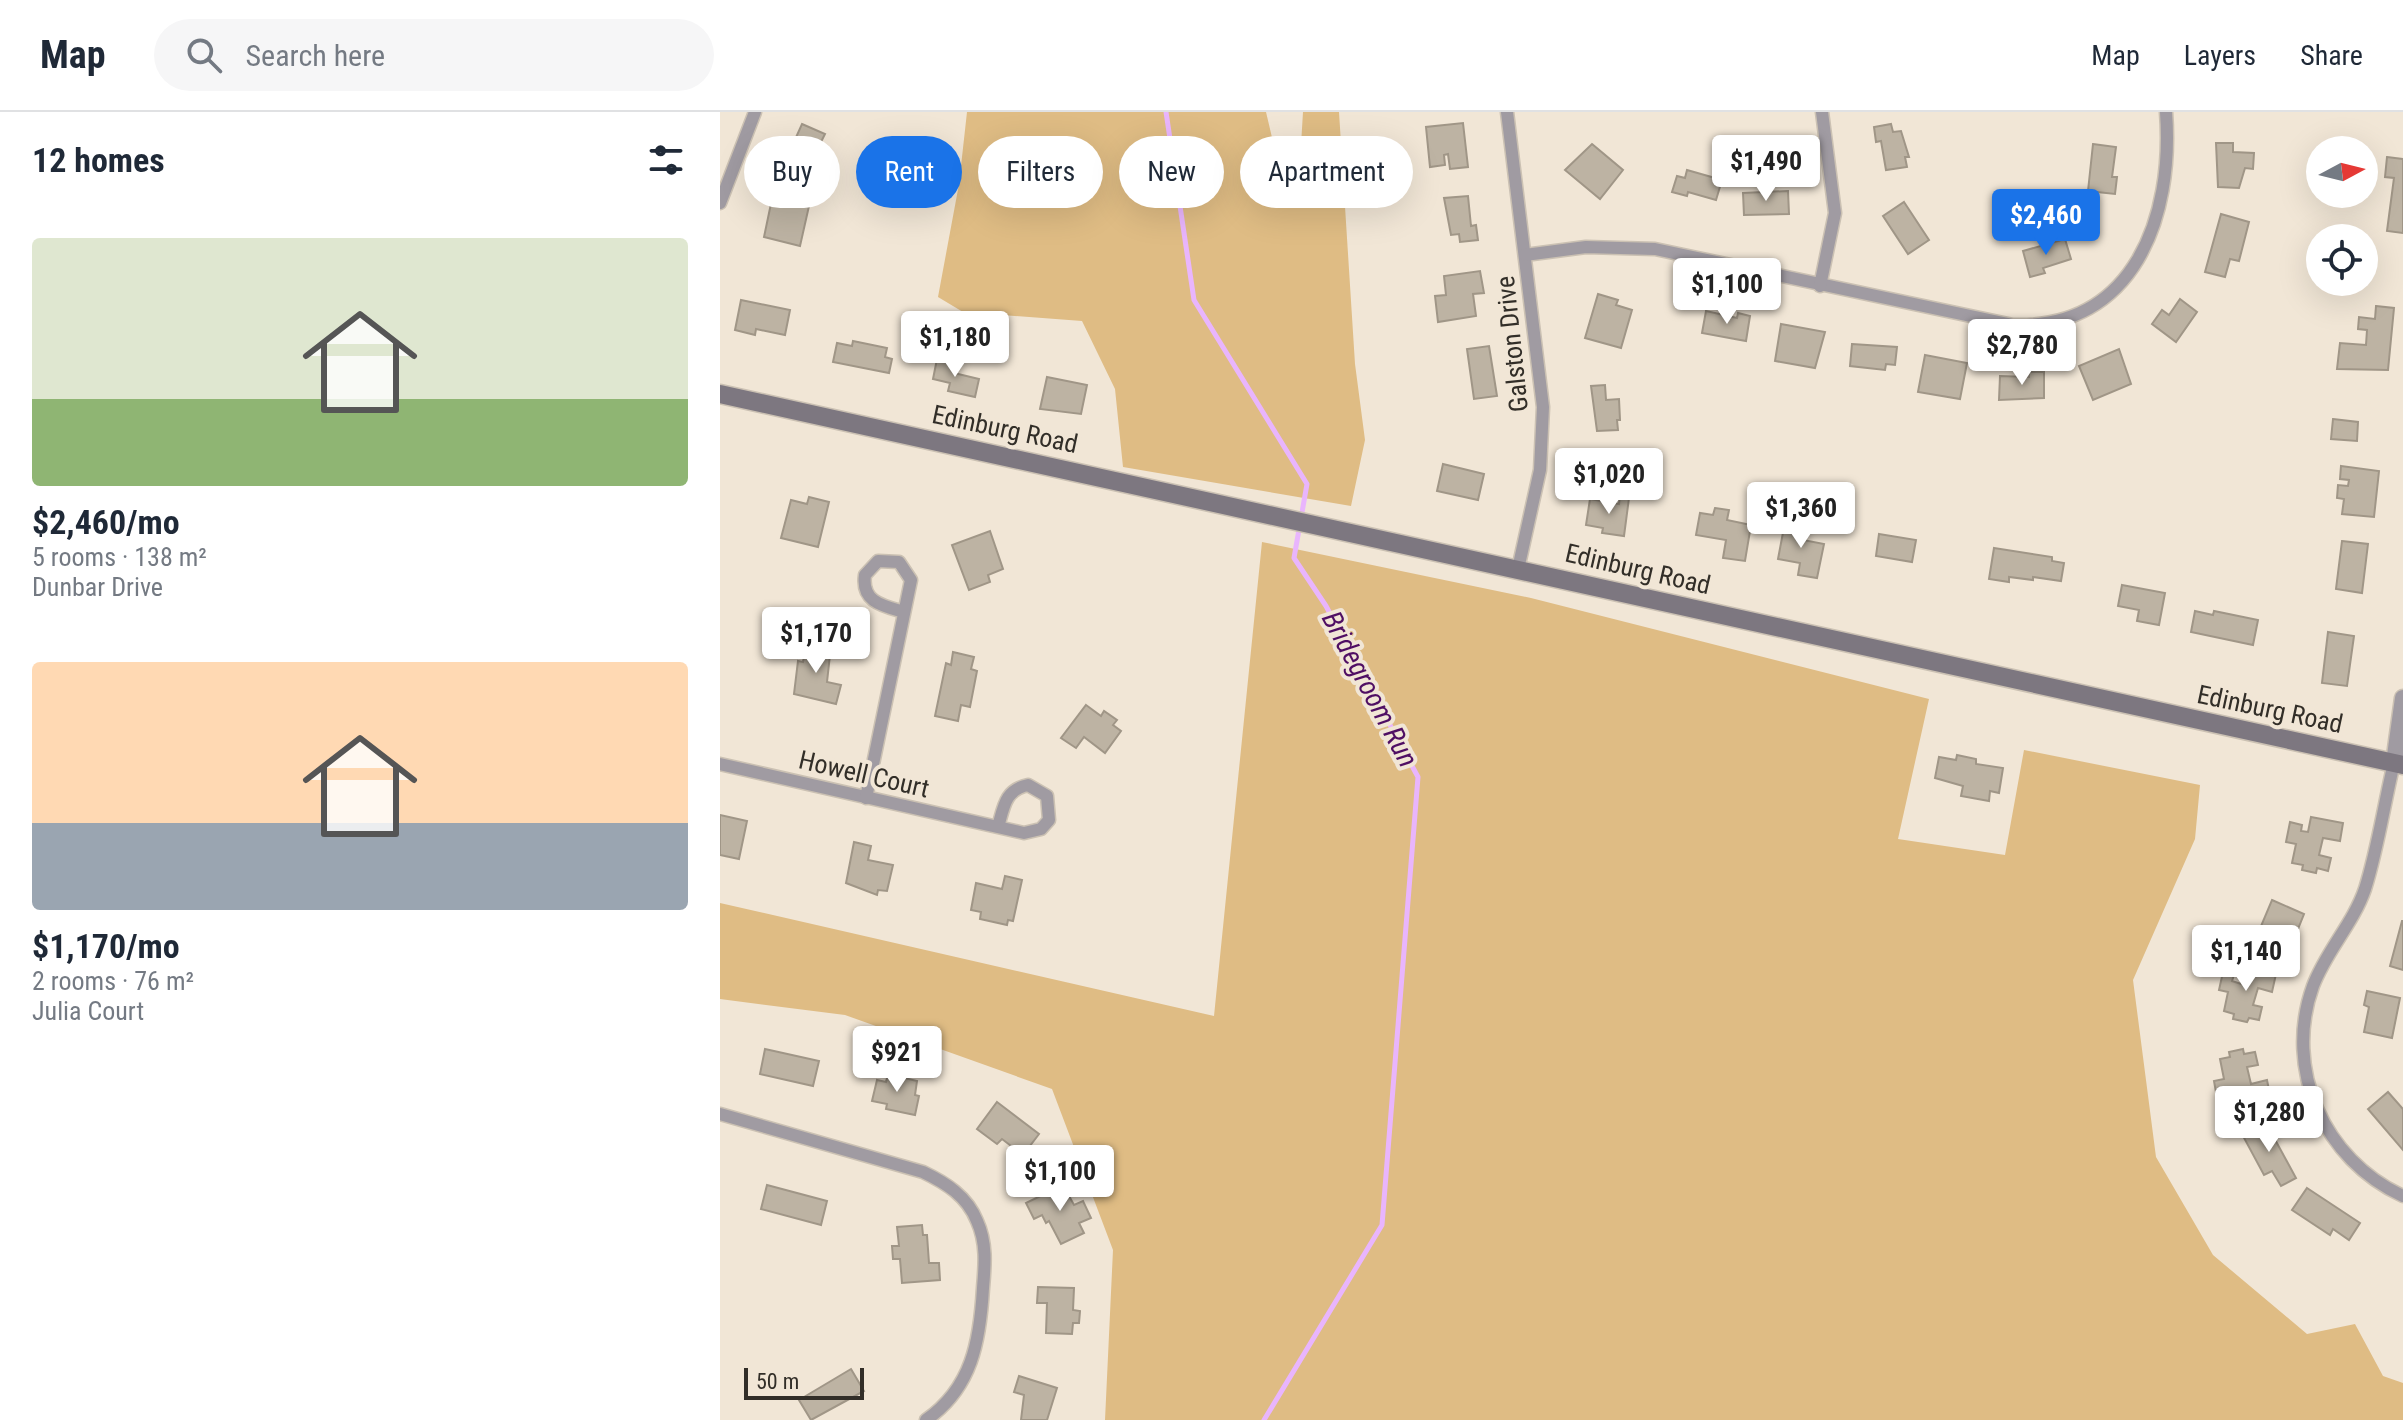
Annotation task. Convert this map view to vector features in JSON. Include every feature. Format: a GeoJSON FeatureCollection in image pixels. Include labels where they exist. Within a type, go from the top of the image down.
{"type":"FeatureCollection","features":[{"type":"Feature","properties":{"kind":"main road","name":"Edinburg Road"},"geometry":{"type":"LineString","coordinates":[[720,394],[2398,764]]}},
{"type":"Feature","properties":{"kind":"street"},"geometry":{"type":"LineString","coordinates":[[720,203],[755,112]]}},
{"type":"Feature","properties":{"kind":"street","name":"Galston Drive"},"geometry":{"type":"LineString","coordinates":[[1507,112],[1543,407],[1543,439],[1518,569]]}},
{"type":"Feature","properties":{"kind":"street"},"geometry":{"type":"LineString","coordinates":[[1820,286],[1835,213],[1822,112]]}},
{"type":"Feature","properties":{"kind":"street"},"geometry":{"type":"LineString","coordinates":[[1525,255],[1586,247],[1655,249],[2013,325],[2057,323],[2077,316],[2115,292],[2142,255],[2160,199],[2165,163],[2166,112]]}},
{"type":"Feature","properties":{"kind":"street"},"geometry":{"type":"LineString","coordinates":[[866,798],[904,612],[909,573],[899,562],[878,561],[865,575],[865,590],[875,603],[904,612]]}},
{"type":"Feature","properties":{"kind":"street"},"geometry":{"type":"LineString","coordinates":[[2403,698],[2398,764],[2366,887],[2356,911],[2313,985],[2303,1033],[2308,1086],[2331,1136],[2367,1175],[2403,1196]]}},
{"type":"Feature","properties":{"kind":"street","name":"Howell Court"},"geometry":{"type":"LineString","coordinates":[[720,764],[1024,833],[1041,829],[1051,811],[1047,796],[1028,785],[1012,790],[1004,802],[998,827]]}},
{"type":"Feature","properties":{"kind":"street"},"geometry":{"type":"LineString","coordinates":[[720,1114],[923,1172],[941,1181],[969,1206],[977,1221],[985,1255],[980,1331],[965,1378],[952,1397],[926,1420]]}},
{"type":"Feature","properties":{"kind":"shaded area"},"geometry":{"type":"Polygon","coordinates":[[[967,112],[1266,112],[1272,136],[1240,136],[1240,208],[1345,208],[1355,364],[1365,440],[1351,506],[1123,467],[1115,389],[1082,321],[963,312],[938,297],[955,208],[962,208],[962,157],[967,112]]]}},
{"type":"Feature","properties":{"kind":"shaded area"},"geometry":{"type":"Polygon","coordinates":[[[1303,112],[1339,112],[1341,136],[1302,136],[1303,112]]]}},
{"type":"Feature","properties":{"kind":"shaded area"},"geometry":{"type":"Polygon","coordinates":[[[1262,542],[1531,598],[1929,699],[1898,839],[2005,855],[2024,750],[2200,785],[2195,839],[2133,980],[2156,1157],[2213,1255],[2307,1334],[2355,1324],[2383,1376],[2403,1383],[2403,1420],[1105,1420],[1113,1250],[1052,1089],[845,1015],[720,999],[720,903],[1214,1016],[1262,542]]]}},
{"type":"Feature","properties":{"kind":"building"},"geometry":{"type":"Polygon","coordinates":[[[1463,123],[1468,167],[1450,169],[1448,154],[1444,155],[1445,165],[1430,167],[1426,127],[1463,123]]]}},
{"type":"Feature","properties":{"kind":"building"},"geometry":{"type":"Polygon","coordinates":[[[802,124],[825,134],[824,136],[797,136],[802,124]]]}},
{"type":"Feature","properties":{"kind":"building"},"geometry":{"type":"Polygon","coordinates":[[[1891,124],[1893,132],[1901,131],[1909,157],[1905,157],[1907,167],[1886,170],[1881,141],[1876,142],[1874,127],[1891,124]]]}},
{"type":"Feature","properties":{"kind":"building"},"geometry":{"type":"Polygon","coordinates":[[[2216,143],[2233,143],[2233,152],[2254,153],[2253,169],[2245,168],[2239,188],[2218,187],[2216,143]]]}},
{"type":"Feature","properties":{"kind":"building"},"geometry":{"type":"Polygon","coordinates":[[[1592,144],[1623,170],[1600,199],[1565,170],[1592,144]]]}},
{"type":"Feature","properties":{"kind":"building"},"geometry":{"type":"Polygon","coordinates":[[[2093,144],[2116,147],[2112,177],[2117,177],[2115,194],[2088,191],[2093,144]]]}},
{"type":"Feature","properties":{"kind":"building"},"geometry":{"type":"Polygon","coordinates":[[[2387,157],[2403,159],[2403,233],[2387,231],[2394,178],[2385,177],[2387,157]]]}},
{"type":"Feature","properties":{"kind":"building"},"geometry":{"type":"Polygon","coordinates":[[[1687,170],[1722,180],[1716,200],[1688,192],[1687,196],[1672,192],[1677,176],[1685,178],[1687,170]]]}},
{"type":"Feature","properties":{"kind":"building"},"geometry":{"type":"Polygon","coordinates":[[[1788,191],[1789,214],[1744,215],[1743,193],[1788,191]]]}},
{"type":"Feature","properties":{"kind":"building"},"geometry":{"type":"Polygon","coordinates":[[[1468,196],[1471,226],[1476,225],[1478,240],[1460,242],[1459,234],[1451,235],[1444,198],[1468,196]]]}},
{"type":"Feature","properties":{"kind":"building"},"geometry":{"type":"Polygon","coordinates":[[[1904,202],[1929,240],[1908,254],[1883,216],[1904,202]]]}},
{"type":"Feature","properties":{"kind":"building"},"geometry":{"type":"Polygon","coordinates":[[[770,208],[809,208],[800,246],[764,237],[770,208]]]}},
{"type":"Feature","properties":{"kind":"building"},"geometry":{"type":"Polygon","coordinates":[[[2221,214],[2249,222],[2239,261],[2230,259],[2225,277],[2205,272],[2221,214]]]}},
{"type":"Feature","properties":{"kind":"building"},"geometry":{"type":"Polygon","coordinates":[[[2065,239],[2071,259],[2043,268],[2045,273],[2030,277],[2023,251],[2065,239]]]}},
{"type":"Feature","properties":{"kind":"building"},"geometry":{"type":"Polygon","coordinates":[[[1480,271],[1484,293],[1473,294],[1476,316],[1438,322],[1435,296],[1446,295],[1444,276],[1480,271]]]}},
{"type":"Feature","properties":{"kind":"building"},"geometry":{"type":"Polygon","coordinates":[[[1598,294],[1618,300],[1616,305],[1632,310],[1621,348],[1585,338],[1598,294]]]}},
{"type":"Feature","properties":{"kind":"building"},"geometry":{"type":"Polygon","coordinates":[[[2180,299],[2197,312],[2176,342],[2152,324],[2162,310],[2169,315],[2180,299]]]}},
{"type":"Feature","properties":{"kind":"building"},"geometry":{"type":"Polygon","coordinates":[[[741,300],[790,310],[785,335],[756,329],[755,335],[735,330],[741,300]]]}},
{"type":"Feature","properties":{"kind":"building"},"geometry":{"type":"Polygon","coordinates":[[[2376,306],[2394,308],[2388,370],[2337,369],[2340,343],[2366,345],[2367,330],[2358,329],[2359,317],[2375,319],[2376,306]]]}},
{"type":"Feature","properties":{"kind":"building"},"geometry":{"type":"Polygon","coordinates":[[[1706,311],[1737,318],[1738,313],[1750,316],[1746,341],[1702,333],[1706,311]]]}},
{"type":"Feature","properties":{"kind":"building"},"geometry":{"type":"Polygon","coordinates":[[[1781,324],[1825,332],[1815,368],[1775,361],[1781,324]]]}},
{"type":"Feature","properties":{"kind":"building"},"geometry":{"type":"Polygon","coordinates":[[[853,341],[887,348],[885,357],[892,359],[889,373],[833,362],[837,343],[852,346],[853,341]]]}},
{"type":"Feature","properties":{"kind":"building"},"geometry":{"type":"Polygon","coordinates":[[[1852,344],[1897,347],[1895,365],[1886,364],[1885,370],[1850,366],[1852,344]]]}},
{"type":"Feature","properties":{"kind":"building"},"geometry":{"type":"Polygon","coordinates":[[[1489,346],[1497,396],[1474,399],[1467,349],[1489,346]]]}},
{"type":"Feature","properties":{"kind":"building"},"geometry":{"type":"Polygon","coordinates":[[[2119,349],[2131,384],[2093,400],[2079,366],[2119,349]]]}},
{"type":"Feature","properties":{"kind":"building"},"geometry":{"type":"Polygon","coordinates":[[[1925,355],[1967,363],[1960,399],[1918,392],[1925,355]]]}},
{"type":"Feature","properties":{"kind":"building"},"geometry":{"type":"Polygon","coordinates":[[[937,359],[957,363],[954,373],[979,379],[975,397],[948,391],[950,383],[933,379],[937,359]]]}},
{"type":"Feature","properties":{"kind":"building"},"geometry":{"type":"Polygon","coordinates":[[[2029,372],[2044,372],[2044,398],[1999,400],[2000,376],[2029,377],[2029,372]]]}},
{"type":"Feature","properties":{"kind":"building"},"geometry":{"type":"Polygon","coordinates":[[[1047,377],[1087,385],[1081,414],[1040,409],[1047,377]]]}},
{"type":"Feature","properties":{"kind":"building"},"geometry":{"type":"Polygon","coordinates":[[[1605,385],[1606,400],[1619,399],[1618,430],[1597,431],[1591,386],[1605,385]]]}},
{"type":"Feature","properties":{"kind":"building"},"geometry":{"type":"Polygon","coordinates":[[[2333,419],[2358,422],[2357,441],[2331,439],[2333,419]]]}},
{"type":"Feature","properties":{"kind":"building"},"geometry":{"type":"Polygon","coordinates":[[[1443,464],[1484,474],[1478,500],[1437,491],[1443,464]]]}},
{"type":"Feature","properties":{"kind":"building"},"geometry":{"type":"Polygon","coordinates":[[[2341,466],[2379,471],[2374,517],[2342,514],[2344,499],[2337,498],[2338,485],[2348,486],[2349,480],[2340,479],[2341,466]]]}},
{"type":"Feature","properties":{"kind":"building"},"geometry":{"type":"Polygon","coordinates":[[[1620,496],[1629,498],[1624,536],[1602,533],[1603,528],[1586,525],[1590,499],[1619,504],[1620,496]]]}},
{"type":"Feature","properties":{"kind":"building"},"geometry":{"type":"Polygon","coordinates":[[[809,497],[829,502],[818,547],[781,538],[791,500],[807,504],[809,497]]]}},
{"type":"Feature","properties":{"kind":"building"},"geometry":{"type":"Polygon","coordinates":[[[1715,508],[1729,510],[1727,520],[1751,525],[1745,561],[1723,558],[1726,540],[1696,535],[1700,513],[1713,515],[1715,508]]]}},
{"type":"Feature","properties":{"kind":"building"},"geometry":{"type":"Polygon","coordinates":[[[1785,522],[1806,526],[1803,540],[1824,544],[1817,578],[1798,575],[1800,563],[1778,559],[1785,522]]]}},
{"type":"Feature","properties":{"kind":"building"},"geometry":{"type":"Polygon","coordinates":[[[990,531],[1003,569],[988,575],[990,582],[969,590],[952,545],[990,531]]]}},
{"type":"Feature","properties":{"kind":"building"},"geometry":{"type":"Polygon","coordinates":[[[1879,534],[1916,540],[1912,562],[1876,556],[1879,534]]]}},
{"type":"Feature","properties":{"kind":"building"},"geometry":{"type":"Polygon","coordinates":[[[2342,541],[2368,544],[2362,593],[2336,589],[2342,541]]]}},
{"type":"Feature","properties":{"kind":"building"},"geometry":{"type":"Polygon","coordinates":[[[1994,548],[2052,557],[2052,561],[2064,563],[2061,581],[2033,577],[2033,580],[2009,577],[2009,582],[1989,579],[1994,548]]]}},
{"type":"Feature","properties":{"kind":"building"},"geometry":{"type":"Polygon","coordinates":[[[2122,585],[2165,593],[2159,625],[2137,621],[2139,610],[2118,606],[2122,585]]]}},
{"type":"Feature","properties":{"kind":"building"},"geometry":{"type":"Polygon","coordinates":[[[2195,611],[2213,615],[2214,611],[2258,620],[2253,645],[2191,632],[2195,611]]]}},
{"type":"Feature","properties":{"kind":"building"},"geometry":{"type":"Polygon","coordinates":[[[2328,632],[2354,636],[2347,686],[2322,683],[2328,632]]]}},
{"type":"Feature","properties":{"kind":"building"},"geometry":{"type":"Polygon","coordinates":[[[812,641],[831,646],[827,682],[841,685],[836,704],[794,694],[798,661],[803,662],[812,641]]]}},
{"type":"Feature","properties":{"kind":"building"},"geometry":{"type":"Polygon","coordinates":[[[953,652],[974,657],[971,669],[977,671],[970,707],[961,705],[958,721],[935,716],[946,663],[951,665],[953,652]]]}},
{"type":"Feature","properties":{"kind":"building"},"geometry":{"type":"Polygon","coordinates":[[[1086,705],[1101,716],[1104,711],[1117,720],[1113,725],[1121,731],[1105,753],[1084,737],[1076,748],[1061,738],[1086,705]]]}},
{"type":"Feature","properties":{"kind":"building"},"geometry":{"type":"Polygon","coordinates":[[[1957,755],[1976,759],[1976,764],[2003,768],[1999,793],[1990,791],[1989,801],[1961,796],[1963,786],[1935,778],[1939,757],[1956,760],[1957,755]]]}},
{"type":"Feature","properties":{"kind":"building"},"geometry":{"type":"Polygon","coordinates":[[[720,815],[747,821],[739,859],[720,855],[720,815]]]}},
{"type":"Feature","properties":{"kind":"building"},"geometry":{"type":"Polygon","coordinates":[[[2311,817],[2343,823],[2340,841],[2323,838],[2319,855],[2331,858],[2328,871],[2317,868],[2316,873],[2302,870],[2303,865],[2292,863],[2296,844],[2286,842],[2290,822],[2302,825],[2301,831],[2308,832],[2311,817]]]}},
{"type":"Feature","properties":{"kind":"building"},"geometry":{"type":"Polygon","coordinates":[[[854,842],[871,846],[868,860],[893,865],[887,891],[878,890],[877,895],[846,883],[854,842]]]}},
{"type":"Feature","properties":{"kind":"building"},"geometry":{"type":"Polygon","coordinates":[[[1005,876],[1022,880],[1013,921],[1008,920],[1007,925],[980,919],[981,912],[971,910],[976,883],[1002,889],[1005,876]]]}},
{"type":"Feature","properties":{"kind":"building"},"geometry":{"type":"Polygon","coordinates":[[[2272,900],[2304,914],[2298,929],[2292,927],[2282,950],[2256,938],[2272,900]]]}},
{"type":"Feature","properties":{"kind":"building"},"geometry":{"type":"Polygon","coordinates":[[[2403,921],[2403,970],[2390,966],[2403,921]]]}},
{"type":"Feature","properties":{"kind":"building"},"geometry":{"type":"Polygon","coordinates":[[[2245,966],[2276,974],[2272,992],[2258,988],[2253,1005],[2262,1007],[2259,1020],[2249,1018],[2247,1022],[2233,1019],[2234,1014],[2224,1011],[2228,992],[2219,990],[2223,972],[2234,975],[2232,981],[2241,984],[2245,966]]]}},
{"type":"Feature","properties":{"kind":"building"},"geometry":{"type":"Polygon","coordinates":[[[2367,991],[2400,998],[2392,1038],[2364,1032],[2369,1007],[2364,1005],[2367,991]]]}},
{"type":"Feature","properties":{"kind":"building"},"geometry":{"type":"Polygon","coordinates":[[[765,1049],[819,1061],[813,1086],[760,1074],[765,1049]]]}},
{"type":"Feature","properties":{"kind":"building"},"geometry":{"type":"Polygon","coordinates":[[[2243,1049],[2244,1054],[2255,1052],[2258,1065],[2247,1067],[2251,1084],[2267,1080],[2271,1100],[2237,1107],[2234,1089],[2226,1091],[2227,1096],[2217,1098],[2214,1081],[2224,1079],[2220,1059],[2230,1057],[2229,1052],[2243,1049]]]}},
{"type":"Feature","properties":{"kind":"building"},"geometry":{"type":"Polygon","coordinates":[[[888,1074],[917,1081],[915,1095],[919,1096],[915,1115],[886,1109],[887,1104],[872,1101],[877,1080],[886,1082],[888,1074]]]}},
{"type":"Feature","properties":{"kind":"building"},"geometry":{"type":"Polygon","coordinates":[[[2388,1092],[2403,1109],[2403,1150],[2368,1109],[2388,1092]]]}},
{"type":"Feature","properties":{"kind":"building"},"geometry":{"type":"Polygon","coordinates":[[[997,1102],[1039,1134],[1023,1155],[1002,1139],[997,1144],[977,1129],[997,1102]]]}},
{"type":"Feature","properties":{"kind":"building"},"geometry":{"type":"Polygon","coordinates":[[[2266,1123],[2296,1178],[2281,1186],[2272,1171],[2264,1175],[2243,1136],[2266,1123]]]}},
{"type":"Feature","properties":{"kind":"building"},"geometry":{"type":"Polygon","coordinates":[[[767,1185],[827,1201],[821,1225],[761,1209],[767,1185]]]}},
{"type":"Feature","properties":{"kind":"building"},"geometry":{"type":"Polygon","coordinates":[[[1063,1185],[1074,1205],[1083,1201],[1091,1218],[1079,1223],[1084,1233],[1061,1244],[1049,1221],[1046,1223],[1042,1215],[1034,1219],[1026,1203],[1063,1185]]]}},
{"type":"Feature","properties":{"kind":"building"},"geometry":{"type":"Polygon","coordinates":[[[2307,1188],[2360,1223],[2349,1240],[2333,1229],[2330,1235],[2292,1210],[2307,1188]]]}},
{"type":"Feature","properties":{"kind":"building"},"geometry":{"type":"Polygon","coordinates":[[[922,1225],[923,1235],[927,1235],[929,1263],[939,1263],[940,1280],[902,1283],[900,1259],[893,1259],[892,1246],[899,1246],[897,1227],[922,1225]]]}},
{"type":"Feature","properties":{"kind":"building"},"geometry":{"type":"Polygon","coordinates":[[[1038,1287],[1074,1288],[1073,1310],[1080,1311],[1079,1323],[1073,1323],[1072,1334],[1046,1333],[1047,1303],[1037,1303],[1038,1287]]]}},
{"type":"Feature","properties":{"kind":"building"},"geometry":{"type":"Polygon","coordinates":[[[851,1369],[864,1391],[811,1420],[799,1400],[851,1369]]]}},
{"type":"Feature","properties":{"kind":"building"},"geometry":{"type":"Polygon","coordinates":[[[1019,1376],[1057,1388],[1047,1420],[1021,1420],[1024,1395],[1014,1392],[1019,1376]]]}},
{"type":"Feature","properties":{"kind":"waterway","name":"Bridegroom Run"},"geometry":{"type":"LineString","coordinates":[[1166,112],[1194,300],[1307,484],[1294,558],[1326,606],[1418,777],[1382,1225],[1264,1420]]}}]}
